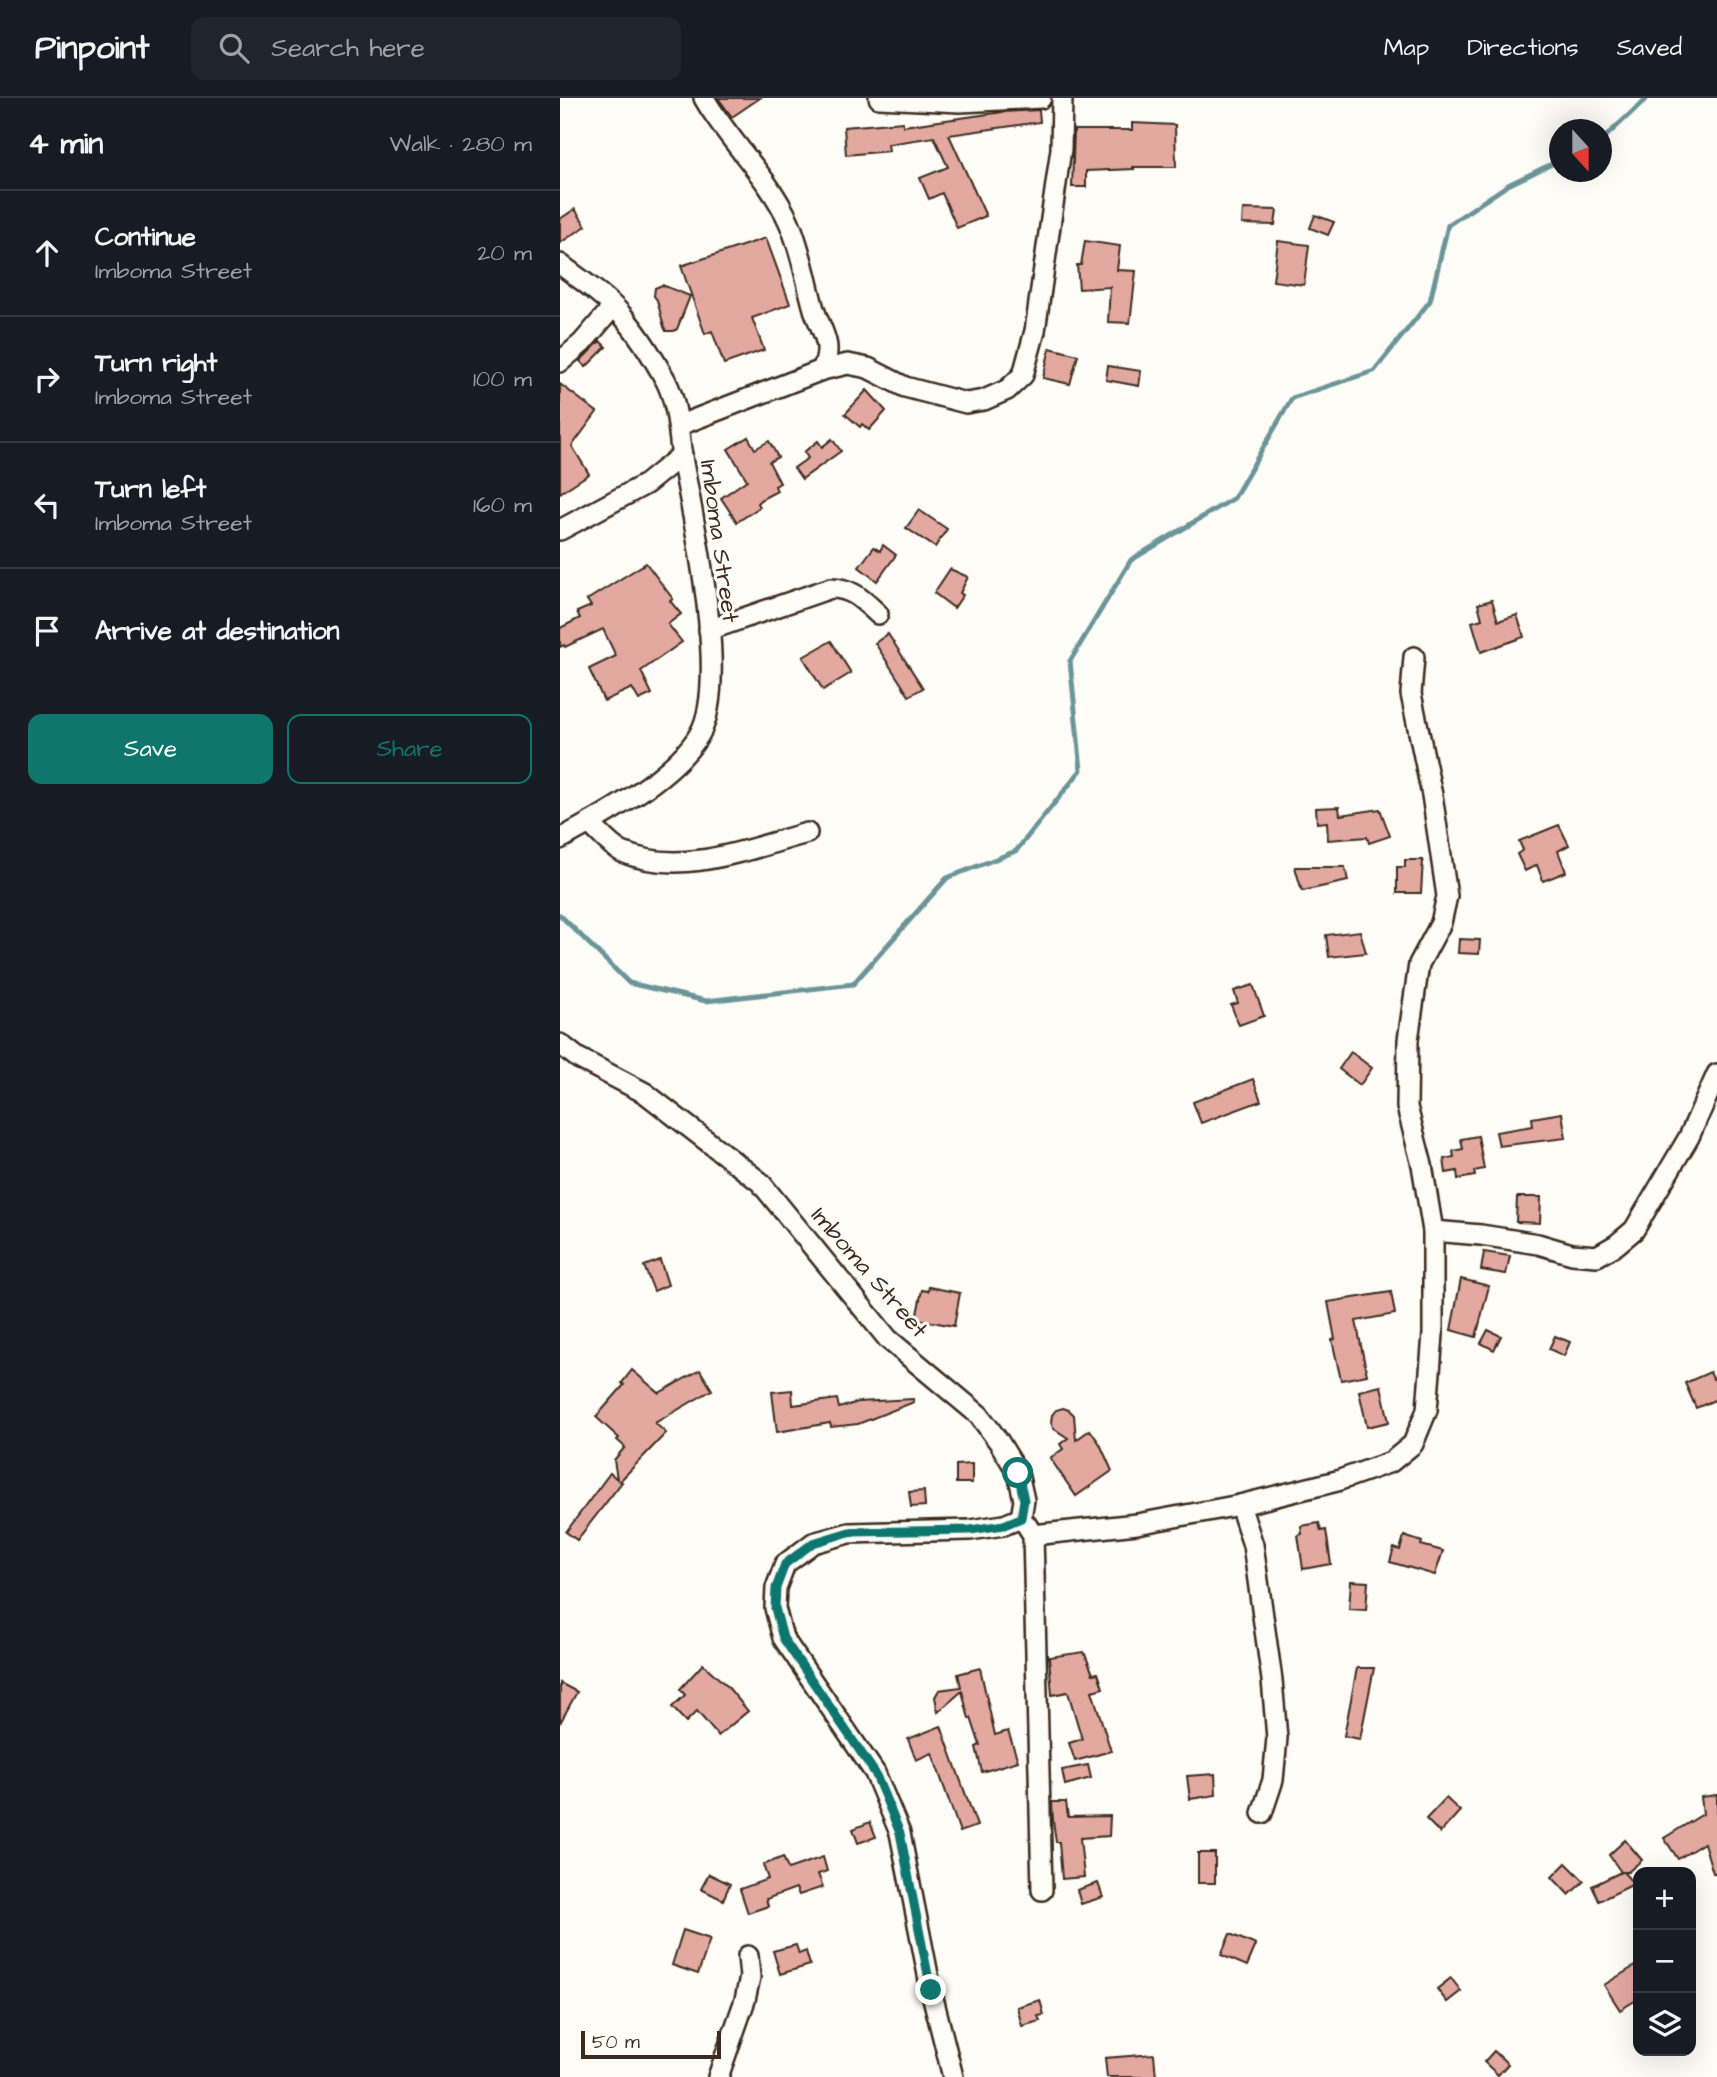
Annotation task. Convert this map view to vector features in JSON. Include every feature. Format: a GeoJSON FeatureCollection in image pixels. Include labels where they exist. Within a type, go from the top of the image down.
{"type":"FeatureCollection","features":[{"type":"Feature","properties":{"kind":"street"},"geometry":{"type":"LineString","coordinates":[[705,98],[714,116],[774,194],[790,223],[815,312],[827,342],[828,356],[822,370]]}},
{"type":"Feature","properties":{"kind":"street"},"geometry":{"type":"LineString","coordinates":[[879,98],[960,102],[1041,98]]}},
{"type":"Feature","properties":{"kind":"street"},"geometry":{"type":"LineString","coordinates":[[680,425],[822,370],[848,364],[868,368],[905,387],[967,403],[984,400],[1007,390],[1023,375],[1035,331],[1059,162],[1062,98]]}},
{"type":"Feature","properties":{"kind":"street","name":"Imboma Street"},"geometry":{"type":"LineString","coordinates":[[560,264],[622,315],[666,382],[680,425],[682,456],[707,595],[711,674],[708,708],[701,733],[687,753],[664,774],[560,839]]}},
{"type":"Feature","properties":{"kind":"street"},"geometry":{"type":"LineString","coordinates":[[560,362],[582,343],[613,307]]}},
{"type":"Feature","properties":{"kind":"street"},"geometry":{"type":"LineString","coordinates":[[560,530],[646,484],[682,456]]}},
{"type":"Feature","properties":{"kind":"street"},"geometry":{"type":"LineString","coordinates":[[709,630],[831,588],[845,588],[878,614]]}},
{"type":"Feature","properties":{"kind":"street"},"geometry":{"type":"LineString","coordinates":[[1033,1535],[1137,1524],[1240,1505],[1337,1481],[1380,1466],[1391,1462],[1413,1444],[1427,1410],[1433,1334],[1433,1231],[1422,1166],[1406,1107],[1408,1040],[1419,964],[1441,923],[1447,896],[1432,795],[1411,694],[1414,657]]}},
{"type":"Feature","properties":{"kind":"street"},"geometry":{"type":"LineString","coordinates":[[589,823],[620,851],[660,863],[716,858],[807,833]]}},
{"type":"Feature","properties":{"kind":"street","name":"Imboma Street"},"geometry":{"type":"LineString","coordinates":[[560,1044],[578,1058],[645,1093],[760,1182],[888,1339],[979,1415],[1018,1473],[1024,1500],[1021,1518]]}},
{"type":"Feature","properties":{"kind":"street"},"geometry":{"type":"LineString","coordinates":[[1433,1231],[1481,1235],[1538,1244],[1572,1254],[1597,1256],[1634,1230],[1689,1137],[1717,1074]]}},
{"type":"Feature","properties":{"kind":"street"},"geometry":{"type":"LineString","coordinates":[[1240,1505],[1253,1545],[1272,1680],[1277,1738],[1273,1780],[1262,1813]]}},
{"type":"Feature","properties":{"kind":"street"},"geometry":{"type":"LineString","coordinates":[[953,2077],[931,1990],[900,1833],[875,1773],[783,1638],[775,1608],[776,1588],[785,1564],[813,1543],[849,1532],[970,1530],[1004,1525],[1021,1518],[1033,1535],[1042,1891]]}},
{"type":"Feature","properties":{"kind":"street"},"geometry":{"type":"LineString","coordinates":[[718,2077],[745,2000],[750,1977],[748,1956]]}},
{"type":"Feature","properties":{"kind":"building"},"geometry":{"type":"Polygon","coordinates":[[[718,98],[760,98],[732,117],[718,98]]]}},
{"type":"Feature","properties":{"kind":"building"},"geometry":{"type":"Polygon","coordinates":[[[1039,110],[1040,122],[949,135],[986,216],[957,228],[942,193],[929,199],[920,178],[948,167],[934,137],[888,144],[889,151],[846,155],[844,127],[903,122],[903,126],[1003,112],[1039,110]]]}},
{"type":"Feature","properties":{"kind":"building"},"geometry":{"type":"Polygon","coordinates":[[[1132,123],[1175,125],[1176,167],[1086,171],[1086,187],[1072,187],[1074,130],[1132,130],[1132,123]]]}},
{"type":"Feature","properties":{"kind":"building"},"geometry":{"type":"Polygon","coordinates":[[[575,209],[586,226],[560,243],[560,219],[575,209]]]}},
{"type":"Feature","properties":{"kind":"building"},"geometry":{"type":"Polygon","coordinates":[[[1243,209],[1277,210],[1275,225],[1242,224],[1243,209]]]}},
{"type":"Feature","properties":{"kind":"building"},"geometry":{"type":"Polygon","coordinates":[[[1315,215],[1334,222],[1328,235],[1310,228],[1315,215]]]}},
{"type":"Feature","properties":{"kind":"building"},"geometry":{"type":"Polygon","coordinates":[[[766,238],[790,304],[752,318],[764,350],[724,364],[712,331],[705,334],[681,266],[766,238]]]}},
{"type":"Feature","properties":{"kind":"building"},"geometry":{"type":"Polygon","coordinates":[[[1085,241],[1120,246],[1117,270],[1136,271],[1130,323],[1108,322],[1110,287],[1079,289],[1077,265],[1081,265],[1085,241]]]}},
{"type":"Feature","properties":{"kind":"building"},"geometry":{"type":"Polygon","coordinates":[[[1278,241],[1309,245],[1304,285],[1273,281],[1278,241]]]}},
{"type":"Feature","properties":{"kind":"building"},"geometry":{"type":"Polygon","coordinates":[[[662,285],[690,296],[674,331],[666,331],[654,296],[655,288],[662,285]]]}},
{"type":"Feature","properties":{"kind":"building"},"geometry":{"type":"Polygon","coordinates":[[[600,341],[606,347],[586,367],[580,361],[600,341]]]}},
{"type":"Feature","properties":{"kind":"building"},"geometry":{"type":"Polygon","coordinates":[[[1050,348],[1078,355],[1070,384],[1043,378],[1050,348]]]}},
{"type":"Feature","properties":{"kind":"building"},"geometry":{"type":"Polygon","coordinates":[[[1108,366],[1141,371],[1139,386],[1106,380],[1108,366]]]}},
{"type":"Feature","properties":{"kind":"building"},"geometry":{"type":"Polygon","coordinates":[[[560,384],[597,412],[572,446],[589,474],[560,493],[560,384]]]}},
{"type":"Feature","properties":{"kind":"building"},"geometry":{"type":"Polygon","coordinates":[[[867,390],[886,411],[869,430],[862,424],[860,427],[845,414],[867,390]]]}},
{"type":"Feature","properties":{"kind":"building"},"geometry":{"type":"Polygon","coordinates":[[[748,437],[755,449],[769,441],[778,457],[769,462],[780,483],[775,486],[777,491],[760,500],[760,507],[737,522],[721,498],[747,480],[728,449],[748,437]]]}},
{"type":"Feature","properties":{"kind":"building"},"geometry":{"type":"Polygon","coordinates":[[[832,439],[841,451],[802,479],[794,468],[808,458],[804,452],[818,441],[822,447],[832,439]]]}},
{"type":"Feature","properties":{"kind":"building"},"geometry":{"type":"Polygon","coordinates":[[[919,510],[947,529],[935,547],[906,528],[919,510]]]}},
{"type":"Feature","properties":{"kind":"building"},"geometry":{"type":"Polygon","coordinates":[[[883,545],[896,555],[877,581],[859,567],[874,547],[880,551],[883,545]]]}},
{"type":"Feature","properties":{"kind":"building"},"geometry":{"type":"Polygon","coordinates":[[[646,563],[681,614],[668,624],[682,642],[641,671],[652,694],[639,700],[632,688],[604,701],[589,669],[616,656],[603,629],[560,647],[560,628],[580,618],[577,612],[591,606],[587,600],[646,563]]]}},
{"type":"Feature","properties":{"kind":"building"},"geometry":{"type":"Polygon","coordinates":[[[950,569],[968,577],[960,593],[963,595],[954,608],[934,593],[950,569]]]}},
{"type":"Feature","properties":{"kind":"building"},"geometry":{"type":"Polygon","coordinates":[[[1492,600],[1498,621],[1517,615],[1524,637],[1481,652],[1472,622],[1482,619],[1478,604],[1492,600]]]}},
{"type":"Feature","properties":{"kind":"building"},"geometry":{"type":"Polygon","coordinates":[[[888,634],[923,688],[909,696],[875,643],[888,634]]]}},
{"type":"Feature","properties":{"kind":"building"},"geometry":{"type":"Polygon","coordinates":[[[831,641],[851,673],[823,690],[803,657],[831,641]]]}},
{"type":"Feature","properties":{"kind":"building"},"geometry":{"type":"Polygon","coordinates":[[[1339,807],[1340,815],[1380,809],[1390,836],[1369,843],[1367,837],[1328,840],[1327,822],[1317,823],[1316,808],[1339,807]]]}},
{"type":"Feature","properties":{"kind":"building"},"geometry":{"type":"Polygon","coordinates":[[[1559,825],[1569,845],[1558,851],[1566,872],[1543,881],[1537,865],[1525,871],[1517,854],[1523,850],[1519,841],[1559,825]]]}},
{"type":"Feature","properties":{"kind":"building"},"geometry":{"type":"Polygon","coordinates":[[[1405,860],[1423,860],[1421,893],[1397,893],[1397,867],[1405,867],[1405,860]]]}},
{"type":"Feature","properties":{"kind":"building"},"geometry":{"type":"Polygon","coordinates":[[[1295,867],[1345,867],[1348,881],[1302,891],[1295,867]]]}},
{"type":"Feature","properties":{"kind":"building"},"geometry":{"type":"Polygon","coordinates":[[[1360,931],[1366,953],[1329,957],[1326,935],[1360,931]]]}},
{"type":"Feature","properties":{"kind":"building"},"geometry":{"type":"Polygon","coordinates":[[[1459,939],[1480,940],[1479,954],[1458,953],[1459,939]]]}},
{"type":"Feature","properties":{"kind":"building"},"geometry":{"type":"Polygon","coordinates":[[[1253,985],[1264,1016],[1239,1025],[1231,1005],[1238,1003],[1234,991],[1253,985]]]}},
{"type":"Feature","properties":{"kind":"building"},"geometry":{"type":"Polygon","coordinates":[[[1351,1052],[1372,1068],[1360,1085],[1339,1069],[1351,1052]]]}},
{"type":"Feature","properties":{"kind":"building"},"geometry":{"type":"Polygon","coordinates":[[[1253,1079],[1261,1101],[1201,1123],[1193,1102],[1253,1079]]]}},
{"type":"Feature","properties":{"kind":"building"},"geometry":{"type":"Polygon","coordinates":[[[1562,1113],[1566,1138],[1499,1146],[1496,1132],[1533,1126],[1532,1118],[1562,1113]]]}},
{"type":"Feature","properties":{"kind":"building"},"geometry":{"type":"Polygon","coordinates":[[[1478,1136],[1484,1169],[1474,1171],[1475,1176],[1458,1179],[1457,1171],[1446,1173],[1444,1159],[1454,1157],[1453,1151],[1463,1149],[1461,1139],[1478,1136]]]}},
{"type":"Feature","properties":{"kind":"building"},"geometry":{"type":"Polygon","coordinates":[[[1517,1197],[1541,1197],[1540,1223],[1516,1222],[1517,1197]]]}},
{"type":"Feature","properties":{"kind":"building"},"geometry":{"type":"Polygon","coordinates":[[[1484,1252],[1510,1256],[1506,1274],[1481,1270],[1484,1252]]]}},
{"type":"Feature","properties":{"kind":"building"},"geometry":{"type":"Polygon","coordinates":[[[660,1260],[668,1285],[654,1291],[644,1266],[660,1260]]]}},
{"type":"Feature","properties":{"kind":"building"},"geometry":{"type":"Polygon","coordinates":[[[1461,1279],[1489,1286],[1476,1337],[1451,1330],[1461,1279]]]}},
{"type":"Feature","properties":{"kind":"building"},"geometry":{"type":"Polygon","coordinates":[[[929,1287],[960,1293],[954,1326],[916,1319],[922,1290],[928,1291],[929,1287]]]}},
{"type":"Feature","properties":{"kind":"building"},"geometry":{"type":"Polygon","coordinates":[[[1391,1292],[1395,1314],[1356,1321],[1367,1375],[1341,1380],[1332,1340],[1335,1339],[1328,1302],[1391,1292]]]}},
{"type":"Feature","properties":{"kind":"building"},"geometry":{"type":"Polygon","coordinates":[[[1488,1330],[1501,1336],[1494,1350],[1481,1343],[1488,1330]]]}},
{"type":"Feature","properties":{"kind":"building"},"geometry":{"type":"Polygon","coordinates":[[[1555,1336],[1570,1342],[1564,1356],[1549,1349],[1555,1336]]]}},
{"type":"Feature","properties":{"kind":"building"},"geometry":{"type":"Polygon","coordinates":[[[632,1370],[659,1393],[700,1370],[712,1390],[655,1423],[666,1433],[620,1481],[622,1482],[577,1540],[566,1532],[610,1473],[617,1479],[614,1460],[625,1447],[596,1417],[624,1385],[622,1383],[632,1370]]]}},
{"type":"Feature","properties":{"kind":"building"},"geometry":{"type":"Polygon","coordinates":[[[1710,1372],[1713,1379],[1717,1377],[1717,1399],[1696,1408],[1685,1383],[1710,1372]]]}},
{"type":"Feature","properties":{"kind":"building"},"geometry":{"type":"Polygon","coordinates":[[[1381,1386],[1389,1422],[1367,1427],[1359,1391],[1381,1386]]]}},
{"type":"Feature","properties":{"kind":"building"},"geometry":{"type":"Polygon","coordinates":[[[792,1390],[793,1405],[837,1399],[839,1408],[858,1402],[913,1399],[914,1402],[858,1424],[831,1427],[830,1423],[777,1432],[772,1392],[792,1390]]]}},
{"type":"Feature","properties":{"kind":"building"},"geometry":{"type":"Polygon","coordinates":[[[1063,1408],[1074,1415],[1076,1440],[1090,1430],[1100,1444],[1112,1471],[1076,1496],[1050,1458],[1063,1449],[1060,1444],[1068,1438],[1053,1428],[1051,1422],[1056,1410],[1063,1408]]]}},
{"type":"Feature","properties":{"kind":"building"},"geometry":{"type":"Polygon","coordinates":[[[972,1464],[972,1483],[956,1483],[956,1465],[972,1464]]]}},
{"type":"Feature","properties":{"kind":"building"},"geometry":{"type":"Polygon","coordinates":[[[924,1491],[925,1506],[911,1507],[909,1492],[924,1491]]]}},
{"type":"Feature","properties":{"kind":"building"},"geometry":{"type":"Polygon","coordinates":[[[1319,1523],[1321,1531],[1326,1530],[1331,1564],[1303,1569],[1298,1535],[1302,1534],[1301,1526],[1319,1523]]]}},
{"type":"Feature","properties":{"kind":"building"},"geometry":{"type":"Polygon","coordinates":[[[1404,1536],[1422,1542],[1421,1545],[1443,1551],[1435,1575],[1390,1562],[1394,1548],[1400,1550],[1404,1536]]]}},
{"type":"Feature","properties":{"kind":"building"},"geometry":{"type":"Polygon","coordinates":[[[1351,1581],[1368,1582],[1366,1610],[1349,1609],[1351,1581]]]}},
{"type":"Feature","properties":{"kind":"building"},"geometry":{"type":"Polygon","coordinates":[[[1084,1652],[1093,1674],[1098,1673],[1103,1688],[1092,1691],[1111,1751],[1075,1761],[1069,1743],[1082,1739],[1068,1692],[1052,1695],[1049,1657],[1084,1652]]]}},
{"type":"Feature","properties":{"kind":"building"},"geometry":{"type":"Polygon","coordinates":[[[703,1664],[727,1686],[748,1711],[718,1736],[697,1711],[686,1722],[672,1707],[685,1695],[680,1689],[703,1664]]]}},
{"type":"Feature","properties":{"kind":"building"},"geometry":{"type":"Polygon","coordinates":[[[980,1668],[995,1735],[1008,1731],[1018,1761],[982,1772],[976,1747],[980,1745],[971,1718],[969,1719],[962,1691],[938,1712],[935,1697],[939,1690],[961,1687],[958,1674],[980,1668]]]}},
{"type":"Feature","properties":{"kind":"building"},"geometry":{"type":"Polygon","coordinates":[[[1357,1668],[1374,1668],[1360,1739],[1344,1736],[1357,1668]]]}},
{"type":"Feature","properties":{"kind":"building"},"geometry":{"type":"Polygon","coordinates":[[[560,1683],[577,1692],[560,1723],[560,1683]]]}},
{"type":"Feature","properties":{"kind":"building"},"geometry":{"type":"Polygon","coordinates":[[[941,1726],[977,1826],[960,1832],[932,1753],[916,1760],[908,1739],[941,1726]]]}},
{"type":"Feature","properties":{"kind":"building"},"geometry":{"type":"Polygon","coordinates":[[[1088,1765],[1091,1778],[1065,1785],[1062,1770],[1088,1765]]]}},
{"type":"Feature","properties":{"kind":"building"},"geometry":{"type":"Polygon","coordinates":[[[1215,1774],[1216,1795],[1190,1799],[1187,1776],[1215,1774]]]}},
{"type":"Feature","properties":{"kind":"building"},"geometry":{"type":"Polygon","coordinates":[[[1717,1795],[1717,1873],[1713,1873],[1704,1843],[1678,1859],[1664,1838],[1703,1814],[1701,1797],[1717,1795]]]}},
{"type":"Feature","properties":{"kind":"building"},"geometry":{"type":"Polygon","coordinates":[[[1446,1798],[1460,1811],[1440,1833],[1426,1819],[1446,1798]]]}},
{"type":"Feature","properties":{"kind":"building"},"geometry":{"type":"Polygon","coordinates":[[[1052,1802],[1066,1802],[1068,1817],[1110,1816],[1109,1836],[1080,1838],[1084,1877],[1062,1879],[1052,1802]]]}},
{"type":"Feature","properties":{"kind":"building"},"geometry":{"type":"Polygon","coordinates":[[[870,1822],[876,1837],[858,1843],[853,1829],[870,1822]]]}},
{"type":"Feature","properties":{"kind":"building"},"geometry":{"type":"Polygon","coordinates":[[[1625,1840],[1642,1860],[1628,1872],[1623,1872],[1633,1884],[1599,1901],[1592,1886],[1621,1872],[1609,1855],[1625,1840]]]}},
{"type":"Feature","properties":{"kind":"building"},"geometry":{"type":"Polygon","coordinates":[[[1198,1853],[1215,1853],[1215,1883],[1198,1883],[1198,1853]]]}},
{"type":"Feature","properties":{"kind":"building"},"geometry":{"type":"Polygon","coordinates":[[[783,1857],[788,1869],[823,1857],[827,1871],[818,1874],[823,1887],[799,1895],[796,1888],[766,1899],[768,1906],[748,1913],[740,1889],[768,1879],[763,1865],[783,1857]]]}},
{"type":"Feature","properties":{"kind":"building"},"geometry":{"type":"Polygon","coordinates":[[[1566,1863],[1584,1881],[1569,1895],[1552,1877],[1566,1863]]]}},
{"type":"Feature","properties":{"kind":"building"},"geometry":{"type":"Polygon","coordinates":[[[709,1874],[730,1884],[723,1900],[701,1889],[709,1874]]]}},
{"type":"Feature","properties":{"kind":"building"},"geometry":{"type":"Polygon","coordinates":[[[1098,1883],[1103,1897],[1081,1904],[1077,1890],[1098,1883]]]}},
{"type":"Feature","properties":{"kind":"building"},"geometry":{"type":"Polygon","coordinates":[[[683,1930],[710,1939],[698,1974],[672,1965],[683,1930]]]}},
{"type":"Feature","properties":{"kind":"building"},"geometry":{"type":"Polygon","coordinates":[[[1230,1934],[1256,1945],[1247,1966],[1221,1955],[1230,1934]]]}},
{"type":"Feature","properties":{"kind":"building"},"geometry":{"type":"Polygon","coordinates":[[[796,1945],[799,1954],[806,1951],[810,1965],[780,1974],[773,1951],[796,1945]]]}},
{"type":"Feature","properties":{"kind":"building"},"geometry":{"type":"Polygon","coordinates":[[[1633,1967],[1633,2002],[1620,2010],[1604,1985],[1633,1967]]]}},
{"type":"Feature","properties":{"kind":"building"},"geometry":{"type":"Polygon","coordinates":[[[1451,1978],[1461,1991],[1447,2002],[1437,1989],[1451,1978]]]}},
{"type":"Feature","properties":{"kind":"building"},"geometry":{"type":"Polygon","coordinates":[[[1040,2000],[1044,2015],[1038,2016],[1040,2021],[1022,2026],[1017,2007],[1040,2000]]]}},
{"type":"Feature","properties":{"kind":"building"},"geometry":{"type":"Polygon","coordinates":[[[1494,2051],[1508,2064],[1498,2075],[1484,2062],[1494,2051]]]}},
{"type":"Feature","properties":{"kind":"building"},"geometry":{"type":"Polygon","coordinates":[[[1154,2054],[1156,2077],[1107,2077],[1105,2058],[1154,2054]]]}},
{"type":"Feature","properties":{"kind":"waterway"},"geometry":{"type":"LineString","coordinates":[[1612,131],[1647,98]]}},
{"type":"Feature","properties":{"kind":"waterway"},"geometry":{"type":"LineString","coordinates":[[560,915],[629,983],[706,1001],[853,984],[947,878],[1016,851],[1081,770],[1070,661],[1131,560],[1234,498],[1292,398],[1374,371],[1430,301],[1448,225],[1508,185],[1549,165]]}},
{"type":"Feature","properties":{"kind":"route"},"geometry":{"type":"LineString","coordinates":[[931,1990],[900,1833],[875,1773],[783,1638],[775,1608],[776,1588],[785,1564],[813,1543],[849,1532],[970,1530],[1004,1525],[1021,1518],[1024,1500],[1018,1473]]}}]}
